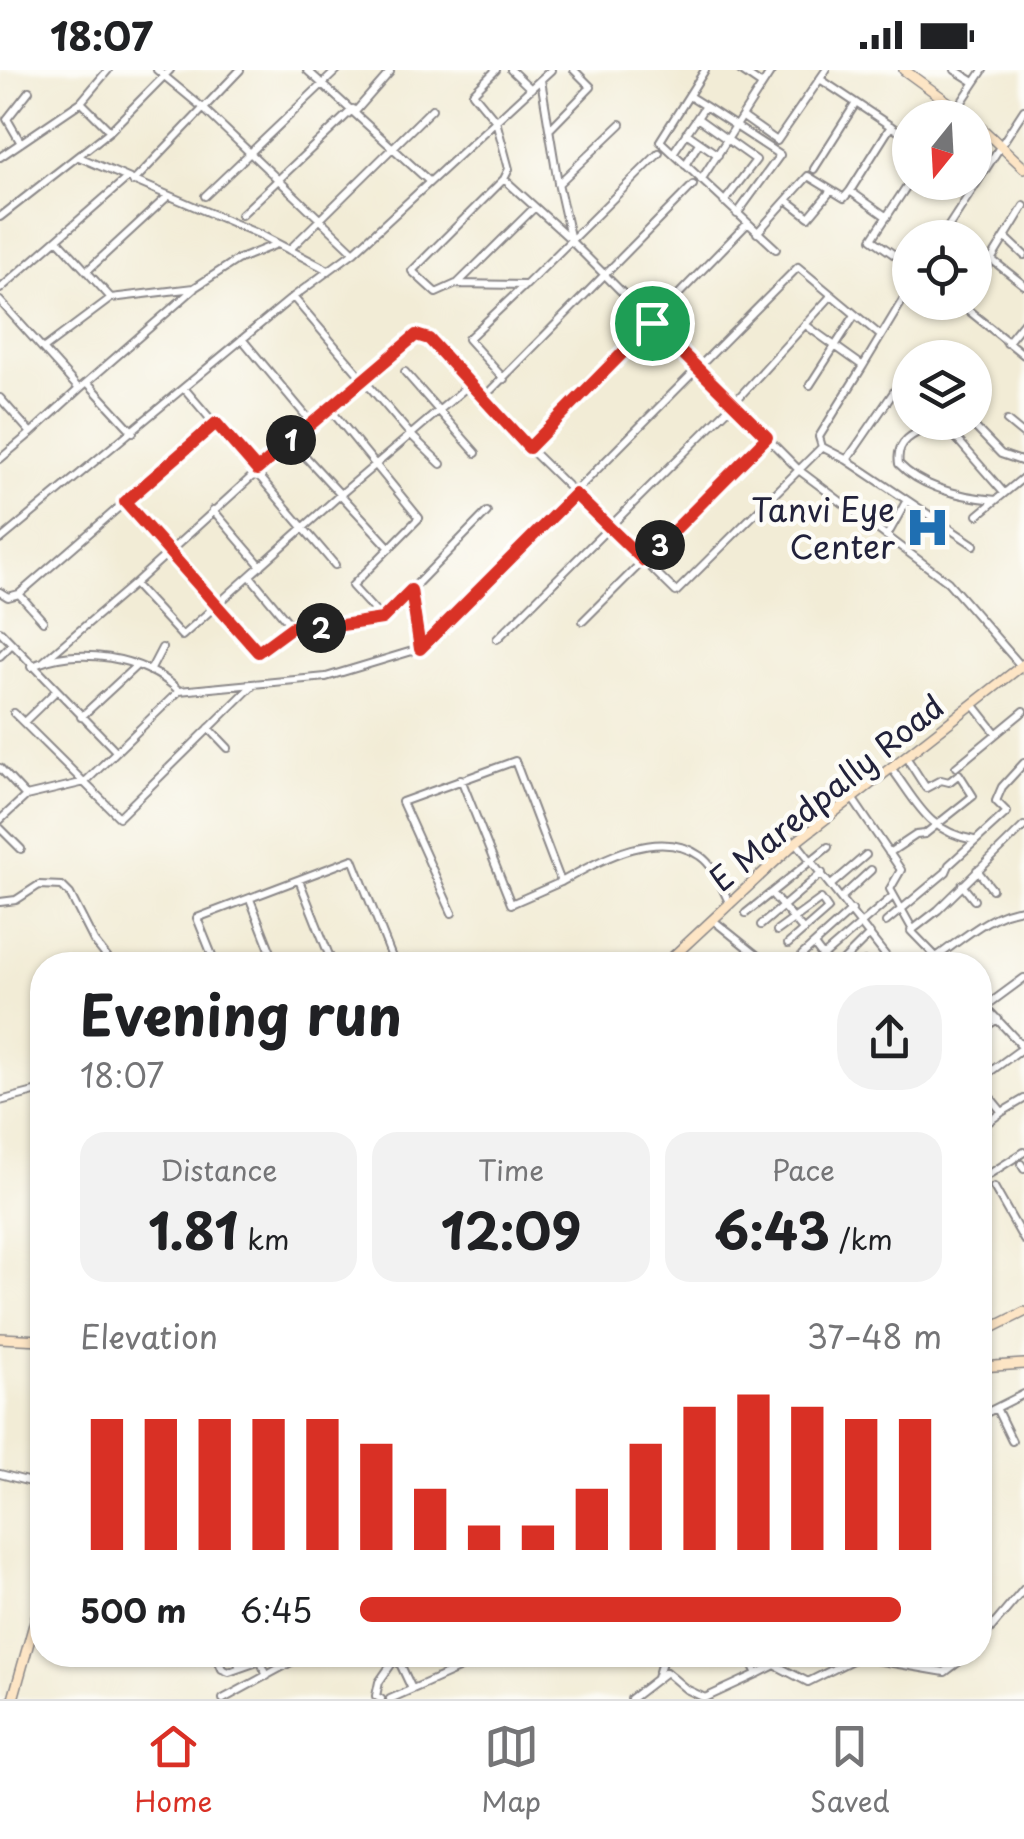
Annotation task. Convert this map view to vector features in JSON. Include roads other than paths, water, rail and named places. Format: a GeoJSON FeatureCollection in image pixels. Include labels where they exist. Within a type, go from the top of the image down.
{"type":"FeatureCollection","features":[{"type":"Feature","properties":{"kind":"main road"},"geometry":{"type":"LineString","coordinates":[[904,70],[948,100]]}},
{"type":"Feature","properties":{"kind":"main road"},"geometry":{"type":"LineString","coordinates":[[992,138],[1024,168]]}},
{"type":"Feature","properties":{"kind":"main road","name":"E Maredpally Road"},"geometry":{"type":"LineString","coordinates":[[678,952],[796,842],[1023,665]]}},
{"type":"Feature","properties":{"kind":"main road"},"geometry":{"type":"LineString","coordinates":[[992,1328],[1024,1312]]}},
{"type":"Feature","properties":{"kind":"main road"},"geometry":{"type":"LineString","coordinates":[[0,1338],[30,1339]]}},
{"type":"Feature","properties":{"kind":"main road"},"geometry":{"type":"LineString","coordinates":[[992,1366],[1024,1364]]}},
{"type":"Feature","properties":{"kind":"main road"},"geometry":{"type":"LineString","coordinates":[[14,1699],[30,1640]]}},
{"type":"Feature","properties":{"kind":"street"},"geometry":{"type":"LineString","coordinates":[[0,158],[82,102],[108,70]]}},
{"type":"Feature","properties":{"kind":"street"},"geometry":{"type":"LineString","coordinates":[[157,70],[167,73],[354,252]]}},
{"type":"Feature","properties":{"kind":"street"},"geometry":{"type":"LineString","coordinates":[[0,290],[129,180],[240,70]]}},
{"type":"Feature","properties":{"kind":"street"},"geometry":{"type":"LineString","coordinates":[[308,70],[430,182]]}},
{"type":"Feature","properties":{"kind":"street"},"geometry":{"type":"LineString","coordinates":[[204,196],[337,70]]}},
{"type":"Feature","properties":{"kind":"street"},"geometry":{"type":"LineString","coordinates":[[496,70],[473,92],[496,121],[508,170],[504,179],[412,271],[436,293],[456,284],[534,208]]}},
{"type":"Feature","properties":{"kind":"street"},"geometry":{"type":"LineString","coordinates":[[512,70],[531,88]]}},
{"type":"Feature","properties":{"kind":"street"},"geometry":{"type":"LineString","coordinates":[[0,540],[293,296],[354,252],[551,70]]}},
{"type":"Feature","properties":{"kind":"street"},"geometry":{"type":"LineString","coordinates":[[549,130],[591,87],[574,70]]}},
{"type":"Feature","properties":{"kind":"street"},"geometry":{"type":"LineString","coordinates":[[705,70],[660,141],[697,182],[776,249]]}},
{"type":"Feature","properties":{"kind":"street"},"geometry":{"type":"LineString","coordinates":[[740,70],[762,85]]}},
{"type":"Feature","properties":{"kind":"street"},"geometry":{"type":"LineString","coordinates":[[491,390],[697,182],[772,70]]}},
{"type":"Feature","properties":{"kind":"street"},"geometry":{"type":"LineString","coordinates":[[743,117],[777,141],[826,70]]}},
{"type":"Feature","properties":{"kind":"street"},"geometry":{"type":"LineString","coordinates":[[955,70],[974,82]]}},
{"type":"Feature","properties":{"kind":"street"},"geometry":{"type":"LineString","coordinates":[[962,100],[984,70]]}},
{"type":"Feature","properties":{"kind":"street"},"geometry":{"type":"LineString","coordinates":[[241,215],[390,72]]}},
{"type":"Feature","properties":{"kind":"street"},"geometry":{"type":"LineString","coordinates":[[1,215],[110,132],[167,73]]}},
{"type":"Feature","properties":{"kind":"street"},"geometry":{"type":"LineString","coordinates":[[757,233],[808,176],[844,198],[891,126],[820,78]]}},
{"type":"Feature","properties":{"kind":"street"},"geometry":{"type":"LineString","coordinates":[[541,80],[570,239]]}},
{"type":"Feature","properties":{"kind":"street"},"geometry":{"type":"LineString","coordinates":[[21,143],[7,119],[29,91]]}},
{"type":"Feature","properties":{"kind":"street"},"geometry":{"type":"LineString","coordinates":[[689,96],[780,155],[737,214]]}},
{"type":"Feature","properties":{"kind":"street"},"geometry":{"type":"LineString","coordinates":[[82,102],[110,132]]}},
{"type":"Feature","properties":{"kind":"street"},"geometry":{"type":"LineString","coordinates":[[814,169],[856,103]]}},
{"type":"Feature","properties":{"kind":"street"},"geometry":{"type":"LineString","coordinates":[[673,153],[705,106]]}},
{"type":"Feature","properties":{"kind":"street"},"geometry":{"type":"LineString","coordinates":[[289,250],[432,108]]}},
{"type":"Feature","properties":{"kind":"street"},"geometry":{"type":"LineString","coordinates":[[953,220],[1024,110]]}},
{"type":"Feature","properties":{"kind":"street"},"geometry":{"type":"LineString","coordinates":[[697,118],[770,169]]}},
{"type":"Feature","properties":{"kind":"street"},"geometry":{"type":"LineString","coordinates":[[558,184],[620,124]]}},
{"type":"Feature","properties":{"kind":"street"},"geometry":{"type":"LineString","coordinates":[[686,132],[718,155]]}},
{"type":"Feature","properties":{"kind":"street"},"geometry":{"type":"LineString","coordinates":[[685,166],[700,143]]}},
{"type":"Feature","properties":{"kind":"street"},"geometry":{"type":"LineString","coordinates":[[504,379],[468,339],[659,154]]}},
{"type":"Feature","properties":{"kind":"street"},"geometry":{"type":"LineString","coordinates":[[79,157],[328,270]]}},
{"type":"Feature","properties":{"kind":"street"},"geometry":{"type":"LineString","coordinates":[[724,202],[756,160]]}},
{"type":"Feature","properties":{"kind":"street"},"geometry":{"type":"LineString","coordinates":[[504,179],[570,239],[800,471],[948,582],[1023,665]]}},
{"type":"Feature","properties":{"kind":"street"},"geometry":{"type":"LineString","coordinates":[[850,191],[887,217]]}},
{"type":"Feature","properties":{"kind":"street"},"geometry":{"type":"LineString","coordinates":[[788,200],[808,216],[830,192]]}},
{"type":"Feature","properties":{"kind":"street"},"geometry":{"type":"LineString","coordinates":[[87,271],[168,196]]}},
{"type":"Feature","properties":{"kind":"street"},"geometry":{"type":"LineString","coordinates":[[892,253],[872,239],[898,200]]}},
{"type":"Feature","properties":{"kind":"street"},"geometry":{"type":"LineString","coordinates":[[1024,206],[992,259],[1024,285]]}},
{"type":"Feature","properties":{"kind":"street"},"geometry":{"type":"LineString","coordinates":[[529,448],[747,224]]}},
{"type":"Feature","properties":{"kind":"street"},"geometry":{"type":"LineString","coordinates":[[1005,237],[1024,255]]}},
{"type":"Feature","properties":{"kind":"street"},"geometry":{"type":"LineString","coordinates":[[58,240],[111,298]]}},
{"type":"Feature","properties":{"kind":"street"},"geometry":{"type":"LineString","coordinates":[[0,459],[194,288],[237,260],[277,244]]}},
{"type":"Feature","properties":{"kind":"street"},"geometry":{"type":"LineString","coordinates":[[0,820],[26,796],[85,782],[180,691],[326,677],[420,649],[798,267],[882,336]]}},
{"type":"Feature","properties":{"kind":"street"},"geometry":{"type":"LineString","coordinates":[[456,284],[526,284]]}},
{"type":"Feature","properties":{"kind":"street"},"geometry":{"type":"LineString","coordinates":[[43,349],[111,298],[194,288]]}},
{"type":"Feature","properties":{"kind":"street"},"geometry":{"type":"LineString","coordinates":[[293,296],[410,434],[441,464]]}},
{"type":"Feature","properties":{"kind":"street"},"geometry":{"type":"LineString","coordinates":[[497,639],[732,405],[831,296]]}},
{"type":"Feature","properties":{"kind":"street"},"geometry":{"type":"LineString","coordinates":[[0,301],[79,390]]}},
{"type":"Feature","properties":{"kind":"street"},"geometry":{"type":"LineString","coordinates":[[810,384],[855,315]]}},
{"type":"Feature","properties":{"kind":"street"},"geometry":{"type":"LineString","coordinates":[[892,319],[819,438],[822,447],[848,460],[974,545]]}},
{"type":"Feature","properties":{"kind":"street"},"geometry":{"type":"LineString","coordinates":[[981,320],[1024,356]]}},
{"type":"Feature","properties":{"kind":"street"},"geometry":{"type":"LineString","coordinates":[[1008,343],[1024,322]]}},
{"type":"Feature","properties":{"kind":"street"},"geometry":{"type":"LineString","coordinates":[[807,326],[862,366]]}},
{"type":"Feature","properties":{"kind":"street"},"geometry":{"type":"LineString","coordinates":[[31,667],[44,661],[134,584],[257,470],[416,335],[429,339],[529,448],[676,592],[822,447]]}},
{"type":"Feature","properties":{"kind":"street"},"geometry":{"type":"LineString","coordinates":[[242,339],[312,423]]}},
{"type":"Feature","properties":{"kind":"street"},"geometry":{"type":"LineString","coordinates":[[406,372],[476,453]]}},
{"type":"Feature","properties":{"kind":"street"},"geometry":{"type":"LineString","coordinates":[[87,382],[133,432]]}},
{"type":"Feature","properties":{"kind":"street"},"geometry":{"type":"LineString","coordinates":[[134,584],[182,636],[469,385]]}},
{"type":"Feature","properties":{"kind":"street"},"geometry":{"type":"LineString","coordinates":[[184,388],[336,565]]}},
{"type":"Feature","properties":{"kind":"street"},"geometry":{"type":"LineString","coordinates":[[848,460],[892,395]]}},
{"type":"Feature","properties":{"kind":"street"},"geometry":{"type":"LineString","coordinates":[[0,398],[31,433]]}},
{"type":"Feature","properties":{"kind":"street"},"geometry":{"type":"LineString","coordinates":[[330,409],[419,518],[352,586],[382,619]]}},
{"type":"Feature","properties":{"kind":"street"},"geometry":{"type":"LineString","coordinates":[[1007,421],[1024,435]]}},
{"type":"Feature","properties":{"kind":"street"},"geometry":{"type":"LineString","coordinates":[[0,592],[8,597],[19,594],[216,423]]}},
{"type":"Feature","properties":{"kind":"street"},"geometry":{"type":"LineString","coordinates":[[996,500],[944,490],[916,478],[899,464],[902,444],[911,435],[932,426],[942,432],[950,431],[1004,493]]}},
{"type":"Feature","properties":{"kind":"street"},"geometry":{"type":"LineString","coordinates":[[584,621],[767,437]]}},
{"type":"Feature","properties":{"kind":"street"},"geometry":{"type":"LineString","coordinates":[[987,440],[1001,454],[1024,462]]}},
{"type":"Feature","properties":{"kind":"street"},"geometry":{"type":"LineString","coordinates":[[290,441],[390,548]]}},
{"type":"Feature","properties":{"kind":"street"},"geometry":{"type":"LineString","coordinates":[[978,515],[1024,478]]}},
{"type":"Feature","properties":{"kind":"street"},"geometry":{"type":"LineString","coordinates":[[888,534],[907,500]]}},
{"type":"Feature","properties":{"kind":"street"},"geometry":{"type":"LineString","coordinates":[[125,502],[258,652],[292,627],[322,628],[382,619],[488,512]]}},
{"type":"Feature","properties":{"kind":"street"},"geometry":{"type":"LineString","coordinates":[[213,510],[262,566]]}},
{"type":"Feature","properties":{"kind":"street"},"geometry":{"type":"LineString","coordinates":[[250,576],[292,627]]}},
{"type":"Feature","properties":{"kind":"street"},"geometry":{"type":"LineString","coordinates":[[411,590],[420,649]]}},
{"type":"Feature","properties":{"kind":"street"},"geometry":{"type":"LineString","coordinates":[[19,594],[44,621]]}},
{"type":"Feature","properties":{"kind":"street"},"geometry":{"type":"LineString","coordinates":[[0,632],[116,751]]}},
{"type":"Feature","properties":{"kind":"street"},"geometry":{"type":"LineString","coordinates":[[0,656],[12,644]]}},
{"type":"Feature","properties":{"kind":"street"},"geometry":{"type":"LineString","coordinates":[[150,670],[162,648]]}},
{"type":"Feature","properties":{"kind":"street"},"geometry":{"type":"LineString","coordinates":[[44,661],[86,657],[123,660],[168,679],[180,691]]}},
{"type":"Feature","properties":{"kind":"street"},"geometry":{"type":"LineString","coordinates":[[82,717],[136,666]]}},
{"type":"Feature","properties":{"kind":"street"},"geometry":{"type":"LineString","coordinates":[[14,714],[118,817],[254,684]]}},
{"type":"Feature","properties":{"kind":"street"},"geometry":{"type":"LineString","coordinates":[[24,722],[56,691]]}},
{"type":"Feature","properties":{"kind":"street"},"geometry":{"type":"LineString","coordinates":[[973,704],[996,733]]}},
{"type":"Feature","properties":{"kind":"street"},"geometry":{"type":"LineString","coordinates":[[956,767],[1024,711]]}},
{"type":"Feature","properties":{"kind":"street"},"geometry":{"type":"LineString","coordinates":[[209,728],[228,748]]}},
{"type":"Feature","properties":{"kind":"street"},"geometry":{"type":"LineString","coordinates":[[889,853],[936,827],[973,796],[959,774],[948,782],[941,780],[926,788],[906,757]]}},
{"type":"Feature","properties":{"kind":"street"},"geometry":{"type":"LineString","coordinates":[[452,913],[402,802],[514,761],[561,882]]}},
{"type":"Feature","properties":{"kind":"street"},"geometry":{"type":"LineString","coordinates":[[886,922],[946,872],[1007,812],[996,801],[1002,787],[1024,764]]}},
{"type":"Feature","properties":{"kind":"street"},"geometry":{"type":"LineString","coordinates":[[0,768],[26,796]]}},
{"type":"Feature","properties":{"kind":"street"},"geometry":{"type":"LineString","coordinates":[[892,769],[936,827],[954,837],[976,841]]}},
{"type":"Feature","properties":{"kind":"street"},"geometry":{"type":"LineString","coordinates":[[461,779],[510,904],[630,849],[647,845],[700,856],[710,865],[729,902]]}},
{"type":"Feature","properties":{"kind":"street"},"geometry":{"type":"LineString","coordinates":[[852,798],[902,870],[890,890],[892,897],[915,938],[929,952]]}},
{"type":"Feature","properties":{"kind":"street"},"geometry":{"type":"LineString","coordinates":[[912,930],[1024,826]]}},
{"type":"Feature","properties":{"kind":"street"},"geometry":{"type":"LineString","coordinates":[[0,828],[21,850]]}},
{"type":"Feature","properties":{"kind":"street"},"geometry":{"type":"LineString","coordinates":[[796,842],[883,952]]}},
{"type":"Feature","properties":{"kind":"street"},"geometry":{"type":"LineString","coordinates":[[746,913],[828,847]]}},
{"type":"Feature","properties":{"kind":"street"},"geometry":{"type":"LineString","coordinates":[[831,885],[866,856]]}},
{"type":"Feature","properties":{"kind":"street"},"geometry":{"type":"LineString","coordinates":[[211,952],[197,918],[353,859],[390,952]]}},
{"type":"Feature","properties":{"kind":"street"},"geometry":{"type":"LineString","coordinates":[[842,898],[871,870]]}},
{"type":"Feature","properties":{"kind":"street"},"geometry":{"type":"LineString","coordinates":[[977,870],[992,889]]}},
{"type":"Feature","properties":{"kind":"street"},"geometry":{"type":"LineString","coordinates":[[761,925],[822,873]]}},
{"type":"Feature","properties":{"kind":"street"},"geometry":{"type":"LineString","coordinates":[[299,880],[328,952]]}},
{"type":"Feature","properties":{"kind":"street"},"geometry":{"type":"LineString","coordinates":[[0,902],[16,900],[38,884],[62,886],[103,952]]}},
{"type":"Feature","properties":{"kind":"street"},"geometry":{"type":"LineString","coordinates":[[962,884],[974,900]]}},
{"type":"Feature","properties":{"kind":"street"},"geometry":{"type":"LineString","coordinates":[[770,894],[803,930]]}},
{"type":"Feature","properties":{"kind":"street"},"geometry":{"type":"LineString","coordinates":[[827,952],[892,897]]}},
{"type":"Feature","properties":{"kind":"street"},"geometry":{"type":"LineString","coordinates":[[777,931],[819,898],[828,907],[788,944]]}},
{"type":"Feature","properties":{"kind":"street"},"geometry":{"type":"LineString","coordinates":[[250,899],[271,952]]}},
{"type":"Feature","properties":{"kind":"street"},"geometry":{"type":"LineString","coordinates":[[944,952],[990,921],[1012,910],[1024,909]]}},
{"type":"Feature","properties":{"kind":"street"},"geometry":{"type":"LineString","coordinates":[[806,952],[852,910]]}},
{"type":"Feature","properties":{"kind":"street"},"geometry":{"type":"LineString","coordinates":[[712,919],[753,952]]}},
{"type":"Feature","properties":{"kind":"street"},"geometry":{"type":"LineString","coordinates":[[852,952],[870,934]]}},
{"type":"Feature","properties":{"kind":"street"},"geometry":{"type":"LineString","coordinates":[[814,945],[820,952]]}},
{"type":"Feature","properties":{"kind":"street"},"geometry":{"type":"LineString","coordinates":[[992,998],[1024,978]]}},
{"type":"Feature","properties":{"kind":"street"},"geometry":{"type":"LineString","coordinates":[[992,1012],[1024,1047],[992,1072]]}},
{"type":"Feature","properties":{"kind":"street"},"geometry":{"type":"LineString","coordinates":[[992,1022],[998,1018]]}},
{"type":"Feature","properties":{"kind":"street"},"geometry":{"type":"LineString","coordinates":[[0,1101],[30,1093]]}},
{"type":"Feature","properties":{"kind":"street"},"geometry":{"type":"LineString","coordinates":[[992,1098],[1002,1112]]}},
{"type":"Feature","properties":{"kind":"street"},"geometry":{"type":"LineString","coordinates":[[992,1119],[1024,1099]]}},
{"type":"Feature","properties":{"kind":"street"},"geometry":{"type":"LineString","coordinates":[[992,1172],[1024,1152]]}},
{"type":"Feature","properties":{"kind":"street"},"geometry":{"type":"LineString","coordinates":[[994,1187],[1024,1240]]}},
{"type":"Feature","properties":{"kind":"street"},"geometry":{"type":"LineString","coordinates":[[992,1410],[1024,1394]]}},
{"type":"Feature","properties":{"kind":"street"},"geometry":{"type":"LineString","coordinates":[[996,1408],[1012,1441]]}},
{"type":"Feature","properties":{"kind":"street"},"geometry":{"type":"LineString","coordinates":[[0,1474],[30,1482]]}},
{"type":"Feature","properties":{"kind":"street"},"geometry":{"type":"LineString","coordinates":[[992,1627],[1024,1589]]}},
{"type":"Feature","properties":{"kind":"street"},"geometry":{"type":"LineString","coordinates":[[222,1667],[224,1671],[240,1668]]}},
{"type":"Feature","properties":{"kind":"street"},"geometry":{"type":"LineString","coordinates":[[263,1667],[267,1676]]}},
{"type":"Feature","properties":{"kind":"street"},"geometry":{"type":"LineString","coordinates":[[223,1699],[283,1667]]}},
{"type":"Feature","properties":{"kind":"street"},"geometry":{"type":"LineString","coordinates":[[381,1699],[376,1696],[376,1689],[389,1667]]}},
{"type":"Feature","properties":{"kind":"street"},"geometry":{"type":"LineString","coordinates":[[401,1667],[412,1689]]}},
{"type":"Feature","properties":{"kind":"street"},"geometry":{"type":"LineString","coordinates":[[390,1699],[457,1667]]}},
{"type":"Feature","properties":{"kind":"street"},"geometry":{"type":"LineString","coordinates":[[657,1678],[660,1667]]}},
{"type":"Feature","properties":{"kind":"street"},"geometry":{"type":"LineString","coordinates":[[754,1667],[757,1674]]}},
{"type":"Feature","properties":{"kind":"street"},"geometry":{"type":"LineString","coordinates":[[631,1699],[666,1672],[686,1690],[705,1698],[773,1667]]}},
{"type":"Feature","properties":{"kind":"street"},"geometry":{"type":"LineString","coordinates":[[777,1667],[808,1682],[836,1667]]}},
{"type":"Feature","properties":{"kind":"street"},"geometry":{"type":"LineString","coordinates":[[918,1667],[945,1672],[952,1667]]}},
{"type":"Feature","properties":{"kind":"place","name":"Tanvi Eye Center"},"geometry":{"type":"Point","coordinates":[928,527]}}]}
